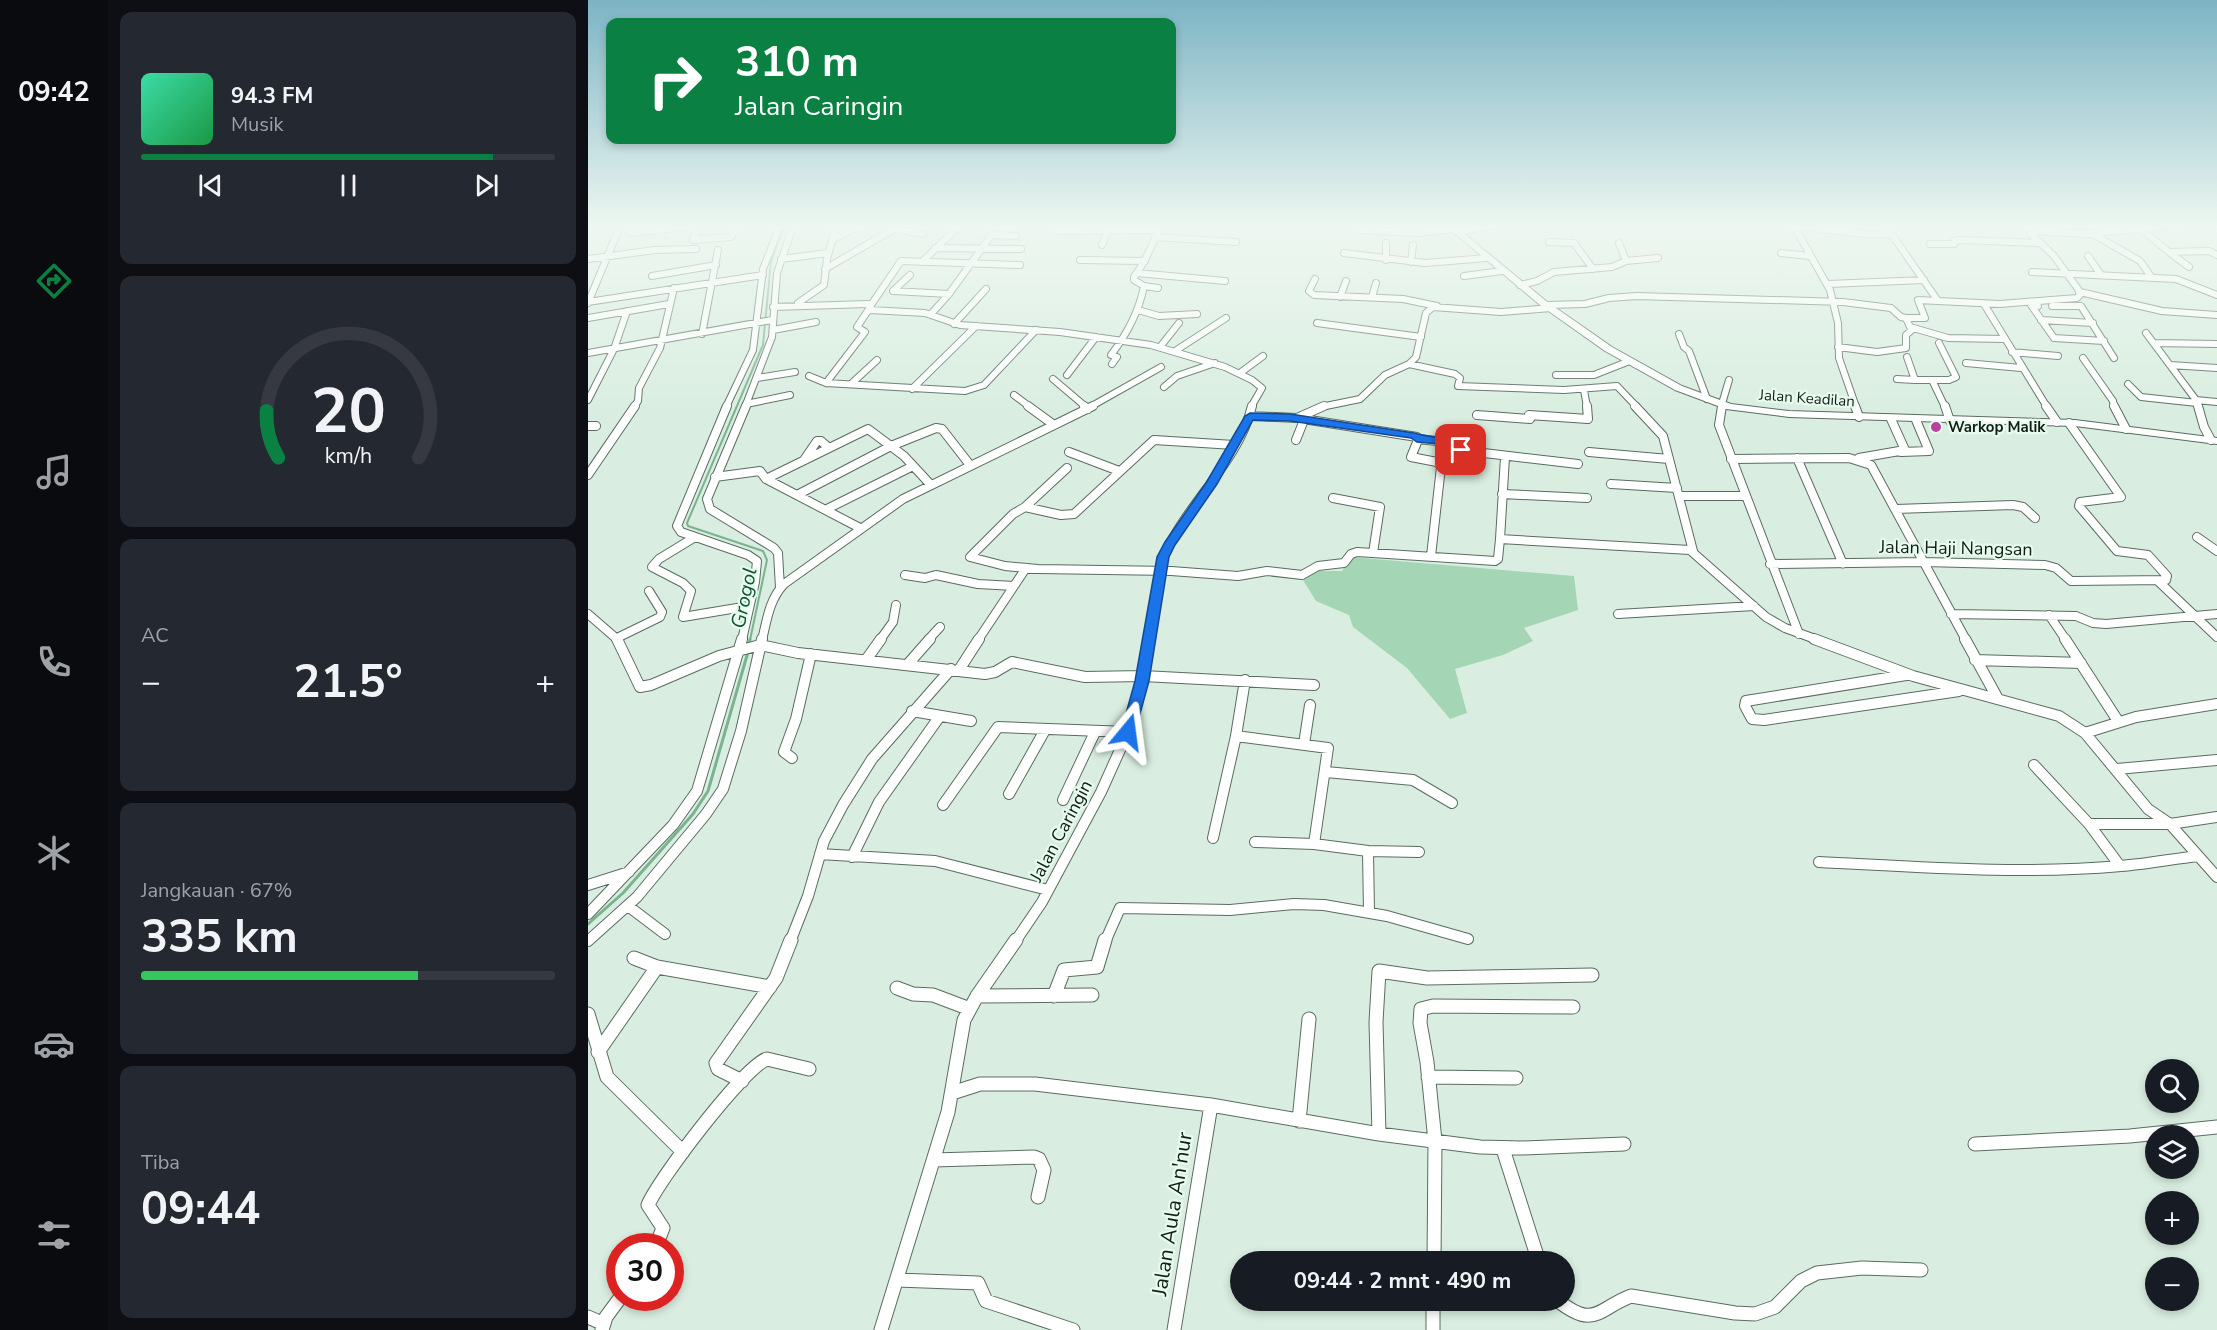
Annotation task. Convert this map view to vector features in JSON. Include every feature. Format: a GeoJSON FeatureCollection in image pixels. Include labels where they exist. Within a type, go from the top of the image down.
{"type":"FeatureCollection","features":[{"type":"Feature","properties":{"kind":"main road","name":"Jalan Keadilan"},"geometry":{"type":"LineString","coordinates":[[1524,288],[1586,335],[1628,362],[1668,383],[1723,405],[1768,412],[1891,419],[2057,422],[2214,440]]}},
{"type":"Feature","properties":{"kind":"street"},"geometry":{"type":"LineString","coordinates":[[588,302],[674,288]]}},
{"type":"Feature","properties":{"kind":"street"},"geometry":{"type":"LineString","coordinates":[[588,475],[636,406],[639,388],[662,341],[674,288]]}},
{"type":"Feature","properties":{"kind":"street"},"geometry":{"type":"LineString","coordinates":[[702,334],[711,288]]}},
{"type":"Feature","properties":{"kind":"street"},"geometry":{"type":"LineString","coordinates":[[588,914],[631,871],[681,815],[697,791],[740,650],[758,568],[757,561],[748,555],[681,532],[678,529],[678,522],[728,403],[752,355],[761,288]]}},
{"type":"Feature","properties":{"kind":"street"},"geometry":{"type":"LineString","coordinates":[[776,288],[770,321],[773,330],[768,352],[715,477],[707,504],[721,516],[774,548],[778,553],[780,588]]}},
{"type":"Feature","properties":{"kind":"street"},"geometry":{"type":"LineString","coordinates":[[796,304],[822,288]]}},
{"type":"Feature","properties":{"kind":"street"},"geometry":{"type":"LineString","coordinates":[[826,383],[865,332],[857,327],[883,288]]}},
{"type":"Feature","properties":{"kind":"street"},"geometry":{"type":"LineString","coordinates":[[896,288],[893,291],[949,294]]}},
{"type":"Feature","properties":{"kind":"street"},"geometry":{"type":"LineString","coordinates":[[931,314],[953,288]]}},
{"type":"Feature","properties":{"kind":"street"},"geometry":{"type":"LineString","coordinates":[[1112,364],[1117,357],[1111,355],[1123,340],[1138,310],[1143,288]]}},
{"type":"Feature","properties":{"kind":"street"},"geometry":{"type":"LineString","coordinates":[[1310,288],[1310,293],[1340,297],[1403,299],[1437,306],[1500,312],[1585,304],[1609,298],[1637,296],[1832,302],[1891,308],[1901,317],[1906,318],[1925,318],[1918,300],[2081,306],[2114,358]]}},
{"type":"Feature","properties":{"kind":"street"},"geometry":{"type":"LineString","coordinates":[[1340,297],[1343,288]]}},
{"type":"Feature","properties":{"kind":"street"},"geometry":{"type":"LineString","coordinates":[[1372,297],[1375,288]]}},
{"type":"Feature","properties":{"kind":"street"},"geometry":{"type":"LineString","coordinates":[[1828,288],[1838,326],[1838,347],[1846,382],[1859,417]]}},
{"type":"Feature","properties":{"kind":"street"},"geometry":{"type":"LineString","coordinates":[[1929,288],[1938,301]]}},
{"type":"Feature","properties":{"kind":"street"},"geometry":{"type":"LineString","coordinates":[[2077,288],[2080,292],[2162,312],[2217,315]]}},
{"type":"Feature","properties":{"kind":"street"},"geometry":{"type":"LineString","coordinates":[[2199,288],[2217,295]]}},
{"type":"Feature","properties":{"kind":"street"},"geometry":{"type":"LineString","coordinates":[[954,324],[986,289]]}},
{"type":"Feature","properties":{"kind":"street"},"geometry":{"type":"LineString","coordinates":[[2029,303],[2077,298],[2080,292]]}},
{"type":"Feature","properties":{"kind":"street"},"geometry":{"type":"LineString","coordinates":[[2029,303],[2054,338],[2104,341]]}},
{"type":"Feature","properties":{"kind":"street"},"geometry":{"type":"LineString","coordinates":[[588,318],[669,304]]}},
{"type":"Feature","properties":{"kind":"street"},"geometry":{"type":"LineString","coordinates":[[773,307],[796,304],[870,307],[931,314],[954,324],[1123,340],[1175,351],[1240,373],[1263,356]]}},
{"type":"Feature","properties":{"kind":"street"},"geometry":{"type":"LineString","coordinates":[[1984,304],[2021,368],[2057,422]]}},
{"type":"Feature","properties":{"kind":"street"},"geometry":{"type":"LineString","coordinates":[[1300,419],[1326,405],[1356,401],[1385,375],[1409,364],[1418,354],[1426,313],[1430,308],[1437,306]]}},
{"type":"Feature","properties":{"kind":"street"},"geometry":{"type":"LineString","coordinates":[[1138,310],[1159,316],[1197,314]]}},
{"type":"Feature","properties":{"kind":"street"},"geometry":{"type":"LineString","coordinates":[[588,400],[614,349],[627,311]]}},
{"type":"Feature","properties":{"kind":"street"},"geometry":{"type":"LineString","coordinates":[[1175,351],[1226,318]]}},
{"type":"Feature","properties":{"kind":"street"},"geometry":{"type":"LineString","coordinates":[[1906,318],[1913,328],[1948,338],[2005,339]]}},
{"type":"Feature","properties":{"kind":"street"},"geometry":{"type":"LineString","coordinates":[[2041,320],[2093,323]]}},
{"type":"Feature","properties":{"kind":"street"},"geometry":{"type":"LineString","coordinates":[[588,353],[770,321]]}},
{"type":"Feature","properties":{"kind":"street"},"geometry":{"type":"LineString","coordinates":[[773,330],[816,322]]}},
{"type":"Feature","properties":{"kind":"street"},"geometry":{"type":"LineString","coordinates":[[1160,347],[1179,323]]}},
{"type":"Feature","properties":{"kind":"street"},"geometry":{"type":"LineString","coordinates":[[1317,323],[1421,337]]}},
{"type":"Feature","properties":{"kind":"street"},"geometry":{"type":"LineString","coordinates":[[912,389],[976,326]]}},
{"type":"Feature","properties":{"kind":"street"},"geometry":{"type":"LineString","coordinates":[[1838,347],[1877,352],[1906,348],[1905,335],[1913,328]]}},
{"type":"Feature","properties":{"kind":"street"},"geometry":{"type":"LineString","coordinates":[[809,376],[826,383],[965,392],[984,386],[1036,330]]}},
{"type":"Feature","properties":{"kind":"street"},"geometry":{"type":"LineString","coordinates":[[2146,333],[2197,401],[2204,427],[2214,440]]}},
{"type":"Feature","properties":{"kind":"street"},"geometry":{"type":"LineString","coordinates":[[1679,334],[1684,347],[1689,351],[1707,399]]}},
{"type":"Feature","properties":{"kind":"street"},"geometry":{"type":"LineString","coordinates":[[1067,375],[1096,337]]}},
{"type":"Feature","properties":{"kind":"street"},"geometry":{"type":"LineString","coordinates":[[1897,379],[1949,380],[1956,377],[1939,343]]}},
{"type":"Feature","properties":{"kind":"street"},"geometry":{"type":"LineString","coordinates":[[2154,343],[2217,344]]}},
{"type":"Feature","properties":{"kind":"street"},"geometry":{"type":"LineString","coordinates":[[2012,352],[2058,356]]}},
{"type":"Feature","properties":{"kind":"street"},"geometry":{"type":"LineString","coordinates":[[1907,357],[1916,380]]}},
{"type":"Feature","properties":{"kind":"street"},"geometry":{"type":"LineString","coordinates":[[2083,358],[2113,401],[2114,408],[2126,429]]}},
{"type":"Feature","properties":{"kind":"street"},"geometry":{"type":"LineString","coordinates":[[851,384],[877,360]]}},
{"type":"Feature","properties":{"kind":"street"},"geometry":{"type":"LineString","coordinates":[[1556,375],[1594,375],[1628,362]]}},
{"type":"Feature","properties":{"kind":"street"},"geometry":{"type":"LineString","coordinates":[[1164,387],[1177,376],[1215,363]]}},
{"type":"Feature","properties":{"kind":"street"},"geometry":{"type":"LineString","coordinates":[[1966,363],[2021,368]]}},
{"type":"Feature","properties":{"kind":"street"},"geometry":{"type":"LineString","coordinates":[[1409,364],[1455,374],[1460,378],[1458,386],[1519,390],[1584,390],[1617,386],[1661,432],[1693,551]]}},
{"type":"Feature","properties":{"kind":"street"},"geometry":{"type":"LineString","coordinates":[[2170,365],[2217,368]]}},
{"type":"Feature","properties":{"kind":"street"},"geometry":{"type":"LineString","coordinates":[[588,941],[628,906],[706,814],[723,789],[738,742],[770,606],[780,588],[860,528],[930,484],[1088,409],[1161,367]]}},
{"type":"Feature","properties":{"kind":"street"},"geometry":{"type":"LineString","coordinates":[[757,378],[795,372]]}},
{"type":"Feature","properties":{"kind":"street","name":"Jalan Caringin"},"geometry":{"type":"LineString","coordinates":[[881,1330],[934,1160],[952,1093],[961,1031],[977,996],[1048,891],[1092,812],[1128,732],[1143,676],[1160,571],[1169,544],[1199,503],[1234,445],[1262,388],[1240,373]]}},
{"type":"Feature","properties":{"kind":"street"},"geometry":{"type":"LineString","coordinates":[[1053,379],[1088,409]]}},
{"type":"Feature","properties":{"kind":"street"},"geometry":{"type":"LineString","coordinates":[[1729,380],[1718,419],[1770,564],[1799,634]]}},
{"type":"Feature","properties":{"kind":"street"},"geometry":{"type":"LineString","coordinates":[[1932,380],[1955,421]]}},
{"type":"Feature","properties":{"kind":"street"},"geometry":{"type":"LineString","coordinates":[[2128,384],[2141,397],[2217,402]]}},
{"type":"Feature","properties":{"kind":"street"},"geometry":{"type":"LineString","coordinates":[[1477,415],[1530,419],[1529,415],[1588,419],[1587,396],[1584,390]]}},
{"type":"Feature","properties":{"kind":"street"},"geometry":{"type":"LineString","coordinates":[[746,404],[790,395]]}},
{"type":"Feature","properties":{"kind":"street"},"geometry":{"type":"LineString","coordinates":[[1014,395],[1054,425]]}},
{"type":"Feature","properties":{"kind":"street"},"geometry":{"type":"LineString","coordinates":[[1250,416],[1265,415],[1300,419],[1417,438],[1452,441],[1460,444],[1461,450],[1578,464]]}},
{"type":"Feature","properties":{"kind":"street"},"geometry":{"type":"LineString","coordinates":[[1296,440],[1300,419]]}},
{"type":"Feature","properties":{"kind":"street"},"geometry":{"type":"LineString","coordinates":[[1891,419],[1905,447],[1901,452]]}},
{"type":"Feature","properties":{"kind":"street"},"geometry":{"type":"LineString","coordinates":[[1731,459],[1855,459],[1901,452],[1923,453],[1929,451],[1929,447],[1916,420]]}},
{"type":"Feature","properties":{"kind":"street"},"geometry":{"type":"LineString","coordinates":[[2069,423],[2121,497],[2080,502],[2079,506],[2118,551],[2125,554],[2140,553],[2154,560],[2167,576],[2166,580],[2158,581]]}},
{"type":"Feature","properties":{"kind":"street"},"geometry":{"type":"LineString","coordinates":[[797,495],[891,446],[939,427],[970,465]]}},
{"type":"Feature","properties":{"kind":"street"},"geometry":{"type":"LineString","coordinates":[[766,479],[868,429],[891,446],[930,484]]}},
{"type":"Feature","properties":{"kind":"street"},"geometry":{"type":"LineString","coordinates":[[1417,438],[1411,457],[1437,462],[1441,467],[1431,556]]}},
{"type":"Feature","properties":{"kind":"street"},"geometry":{"type":"LineString","coordinates":[[1025,507],[1071,515],[1149,443],[1158,439],[1234,445]]}},
{"type":"Feature","properties":{"kind":"street"},"geometry":{"type":"LineString","coordinates":[[1069,452],[1119,471]]}},
{"type":"Feature","properties":{"kind":"street"},"geometry":{"type":"LineString","coordinates":[[1589,452],[1669,459]]}},
{"type":"Feature","properties":{"kind":"street"},"geometry":{"type":"LineString","coordinates":[[1067,468],[1025,507],[1013,514],[970,557],[1005,566],[1238,576],[1267,571],[1302,575],[1318,566],[1344,564],[1354,552],[1497,561],[1505,457]]}},
{"type":"Feature","properties":{"kind":"street"},"geometry":{"type":"LineString","coordinates":[[1797,458],[1842,564]]}},
{"type":"Feature","properties":{"kind":"street"},"geometry":{"type":"LineString","coordinates":[[1855,459],[1864,461],[1874,469],[1998,699]]}},
{"type":"Feature","properties":{"kind":"street"},"geometry":{"type":"LineString","coordinates":[[715,477],[792,466]]}},
{"type":"Feature","properties":{"kind":"street"},"geometry":{"type":"LineString","coordinates":[[827,509],[913,466]]}},
{"type":"Feature","properties":{"kind":"street"},"geometry":{"type":"LineString","coordinates":[[760,471],[766,479],[860,528]]}},
{"type":"Feature","properties":{"kind":"street"},"geometry":{"type":"LineString","coordinates":[[1611,484],[1678,492],[1745,496]]}},
{"type":"Feature","properties":{"kind":"street"},"geometry":{"type":"LineString","coordinates":[[1502,494],[1587,498]]}},
{"type":"Feature","properties":{"kind":"street"},"geometry":{"type":"LineString","coordinates":[[1333,498],[1380,507],[1373,553]]}},
{"type":"Feature","properties":{"kind":"street"},"geometry":{"type":"LineString","coordinates":[[1896,509],[2013,505],[2023,507],[2035,518]]}},
{"type":"Feature","properties":{"kind":"street"},"geometry":{"type":"LineString","coordinates":[[695,537],[659,559],[652,567],[657,572],[688,586],[691,591],[683,617],[749,606]]}},
{"type":"Feature","properties":{"kind":"street"},"geometry":{"type":"LineString","coordinates":[[2197,537],[2217,551]]}},
{"type":"Feature","properties":{"kind":"street"},"geometry":{"type":"LineString","coordinates":[[1500,539],[1676,548],[1693,551],[1772,621],[1799,634],[1908,675],[2050,712],[2085,733],[2148,808],[2170,824],[2207,861],[2217,877]]}},
{"type":"Feature","properties":{"kind":"street","name":"Jalan Haji Nangsan"},"geometry":{"type":"LineString","coordinates":[[1770,564],[1924,562],[2050,566],[2056,568],[2067,580],[2075,582],[2158,581]]}},
{"type":"Feature","properties":{"kind":"street"},"geometry":{"type":"LineString","coordinates":[[742,1082],[718,1069],[716,1063],[770,987],[783,963],[829,828],[859,778],[912,711],[955,670],[1026,567]]}},
{"type":"Feature","properties":{"kind":"street"},"geometry":{"type":"LineString","coordinates":[[905,575],[925,578],[936,575],[978,584],[1014,586]]}},
{"type":"Feature","properties":{"kind":"street"},"geometry":{"type":"LineString","coordinates":[[2158,581],[2198,616],[2217,637]]}},
{"type":"Feature","properties":{"kind":"street"},"geometry":{"type":"LineString","coordinates":[[617,638],[662,615],[650,591]]}},
{"type":"Feature","properties":{"kind":"street"},"geometry":{"type":"LineString","coordinates":[[866,660],[893,622],[896,605]]}},
{"type":"Feature","properties":{"kind":"street"},"geometry":{"type":"LineString","coordinates":[[1772,621],[1786,605]]}},
{"type":"Feature","properties":{"kind":"street"},"geometry":{"type":"LineString","coordinates":[[1618,614],[1754,606]]}},
{"type":"Feature","properties":{"kind":"street"},"geometry":{"type":"LineString","coordinates":[[588,614],[617,638],[630,661],[639,687],[651,685],[707,661],[759,645],[811,654],[993,673],[1012,662],[1085,677],[1143,676],[1314,685]]}},
{"type":"Feature","properties":{"kind":"street"},"geometry":{"type":"LineString","coordinates":[[1952,614],[2076,616],[2093,623],[2106,624],[2217,614]]}},
{"type":"Feature","properties":{"kind":"street"},"geometry":{"type":"LineString","coordinates":[[2049,615],[2118,721]]}},
{"type":"Feature","properties":{"kind":"street"},"geometry":{"type":"LineString","coordinates":[[908,664],[940,627]]}},
{"type":"Feature","properties":{"kind":"street"},"geometry":{"type":"LineString","coordinates":[[792,759],[784,753],[796,719],[811,654]]}},
{"type":"Feature","properties":{"kind":"street"},"geometry":{"type":"LineString","coordinates":[[1975,660],[2081,663]]}},
{"type":"Feature","properties":{"kind":"street"},"geometry":{"type":"LineString","coordinates":[[1908,675],[1746,701],[1745,706],[1752,719],[1764,720],[1964,691]]}},
{"type":"Feature","properties":{"kind":"street"},"geometry":{"type":"LineString","coordinates":[[1213,838],[1236,736],[1245,680]]}},
{"type":"Feature","properties":{"kind":"street"},"geometry":{"type":"LineString","coordinates":[[2085,733],[2118,721],[2217,704]]}},
{"type":"Feature","properties":{"kind":"street"},"geometry":{"type":"LineString","coordinates":[[1304,744],[1310,705]]}},
{"type":"Feature","properties":{"kind":"street"},"geometry":{"type":"LineString","coordinates":[[912,711],[971,721]]}},
{"type":"Feature","properties":{"kind":"street"},"geometry":{"type":"LineString","coordinates":[[852,857],[879,802],[940,716]]}},
{"type":"Feature","properties":{"kind":"street"},"geometry":{"type":"LineString","coordinates":[[943,805],[998,727],[1128,732]]}},
{"type":"Feature","properties":{"kind":"street"},"geometry":{"type":"LineString","coordinates":[[1009,794],[1045,730]]}},
{"type":"Feature","properties":{"kind":"street"},"geometry":{"type":"LineString","coordinates":[[1063,800],[1095,732]]}},
{"type":"Feature","properties":{"kind":"street"},"geometry":{"type":"LineString","coordinates":[[1236,736],[1329,748],[1314,844]]}},
{"type":"Feature","properties":{"kind":"street"},"geometry":{"type":"LineString","coordinates":[[2116,769],[2217,760]]}},
{"type":"Feature","properties":{"kind":"street"},"geometry":{"type":"LineString","coordinates":[[2034,765],[2089,824],[2120,866]]}},
{"type":"Feature","properties":{"kind":"street"},"geometry":{"type":"LineString","coordinates":[[1326,772],[1413,780],[1452,803]]}},
{"type":"Feature","properties":{"kind":"street"},"geometry":{"type":"LineString","coordinates":[[2089,824],[2170,824],[2217,817]]}},
{"type":"Feature","properties":{"kind":"street"},"geometry":{"type":"LineString","coordinates":[[1255,842],[1314,844],[1368,851],[1419,852]]}},
{"type":"Feature","properties":{"kind":"street"},"geometry":{"type":"LineString","coordinates":[[1368,851],[1370,913]]}},
{"type":"Feature","properties":{"kind":"street"},"geometry":{"type":"LineString","coordinates":[[820,854],[935,861],[1048,891]]}},
{"type":"Feature","properties":{"kind":"street"},"geometry":{"type":"LineString","coordinates":[[1819,862],[1980,869],[2120,866],[2207,861]]}},
{"type":"Feature","properties":{"kind":"street"},"geometry":{"type":"LineString","coordinates":[[588,885],[631,871]]}},
{"type":"Feature","properties":{"kind":"street"},"geometry":{"type":"LineString","coordinates":[[1054,996],[1064,970],[1097,968],[1107,935],[1120,908],[1169,907],[1231,910],[1302,904],[1398,918],[1468,939]]}},
{"type":"Feature","properties":{"kind":"street"},"geometry":{"type":"LineString","coordinates":[[628,906],[665,934]]}},
{"type":"Feature","properties":{"kind":"street"},"geometry":{"type":"LineString","coordinates":[[634,958],[657,967],[770,987]]}},
{"type":"Feature","properties":{"kind":"street"},"geometry":{"type":"LineString","coordinates":[[598,1052],[657,967]]}},
{"type":"Feature","properties":{"kind":"street"},"geometry":{"type":"LineString","coordinates":[[1379,1134],[1377,979],[1380,971],[1427,978],[1592,975]]}},
{"type":"Feature","properties":{"kind":"street"},"geometry":{"type":"LineString","coordinates":[[897,988],[913,994],[933,995],[970,1009]]}},
{"type":"Feature","properties":{"kind":"street"},"geometry":{"type":"LineString","coordinates":[[977,996],[1092,995]]}},
{"type":"Feature","properties":{"kind":"street"},"geometry":{"type":"LineString","coordinates":[[1434,1251],[1435,1141],[1420,1023],[1420,1013],[1423,1007],[1573,1007]]}},
{"type":"Feature","properties":{"kind":"street"},"geometry":{"type":"LineString","coordinates":[[588,1014],[595,1025],[603,1073],[683,1152]]}},
{"type":"Feature","properties":{"kind":"street"},"geometry":{"type":"LineString","coordinates":[[1299,1121],[1309,1019]]}},
{"type":"Feature","properties":{"kind":"street"},"geometry":{"type":"LineString","coordinates":[[663,1233],[663,1225],[650,1209],[649,1199],[683,1152],[754,1067],[767,1058],[778,1059],[809,1069]]}},
{"type":"Feature","properties":{"kind":"street"},"geometry":{"type":"LineString","coordinates":[[1428,1077],[1516,1078]]}},
{"type":"Feature","properties":{"kind":"street"},"geometry":{"type":"LineString","coordinates":[[952,1093],[980,1084],[1035,1084],[1211,1105],[1379,1134],[1503,1149],[1624,1144]]}},
{"type":"Feature","properties":{"kind":"street","name":"Jalan Aula An'nur"},"geometry":{"type":"LineString","coordinates":[[1174,1330],[1211,1105]]}},
{"type":"Feature","properties":{"kind":"street"},"geometry":{"type":"LineString","coordinates":[[1975,1144],[2130,1137],[2217,1126]]}},
{"type":"Feature","properties":{"kind":"street"},"geometry":{"type":"LineString","coordinates":[[1503,1149],[1535,1251]]}},
{"type":"Feature","properties":{"kind":"street"},"geometry":{"type":"LineString","coordinates":[[934,1160],[1034,1157],[1039,1159],[1044,1170],[1038,1197]]}},
{"type":"Feature","properties":{"kind":"street"},"geometry":{"type":"LineString","coordinates":[[1575,1311],[1595,1324],[1620,1299],[1631,1296],[1741,1314],[1761,1313],[1777,1308],[1794,1287],[1808,1276],[1826,1272],[1868,1269],[1921,1269]]}},
{"type":"Feature","properties":{"kind":"street"},"geometry":{"type":"LineString","coordinates":[[897,1280],[956,1283],[972,1281],[978,1283],[986,1301],[1073,1330]]}},
{"type":"Feature","properties":{"kind":"street"},"geometry":{"type":"LineString","coordinates":[[588,1317],[603,1328],[613,1311]]}},
{"type":"Feature","properties":{"kind":"street"},"geometry":{"type":"LineString","coordinates":[[1433,1311],[1433,1330]]}},
{"type":"Feature","properties":{"kind":"green space"},"geometry":{"type":"Polygon","coordinates":[[[1351,557],[1574,576],[1578,610],[1524,628],[1533,641],[1503,655],[1455,669],[1467,713],[1450,719],[1407,668],[1353,627],[1349,615],[1316,601],[1303,580],[1317,571],[1342,571],[1351,557]]]}},
{"type":"Feature","properties":{"kind":"waterway","name":"Grogol"},"geometry":{"type":"LineString","coordinates":[[750,640],[767,560],[763,551],[688,526],[687,523],[763,345],[768,288]]}},
{"type":"Feature","properties":{"kind":"waterway","name":"Grogol"},"geometry":{"type":"LineString","coordinates":[[749,646],[750,639]]}},
{"type":"Feature","properties":{"kind":"waterway","name":"Grogol"},"geometry":{"type":"LineString","coordinates":[[588,924],[623,893],[693,814],[708,791],[748,652]]}},
{"type":"Feature","properties":{"kind":"place","name":"Warkop Malik"},"geometry":{"type":"Point","coordinates":[1936,427]}},
{"type":"Feature","properties":{"kind":"route"},"geometry":{"type":"LineString","coordinates":[[1128,732],[1142,681],[1163,557],[1169,544],[1199,503],[1239,439],[1250,416],[1290,417],[1417,438],[1452,441],[1460,444],[1459,449],[1461,450]]}}]}
